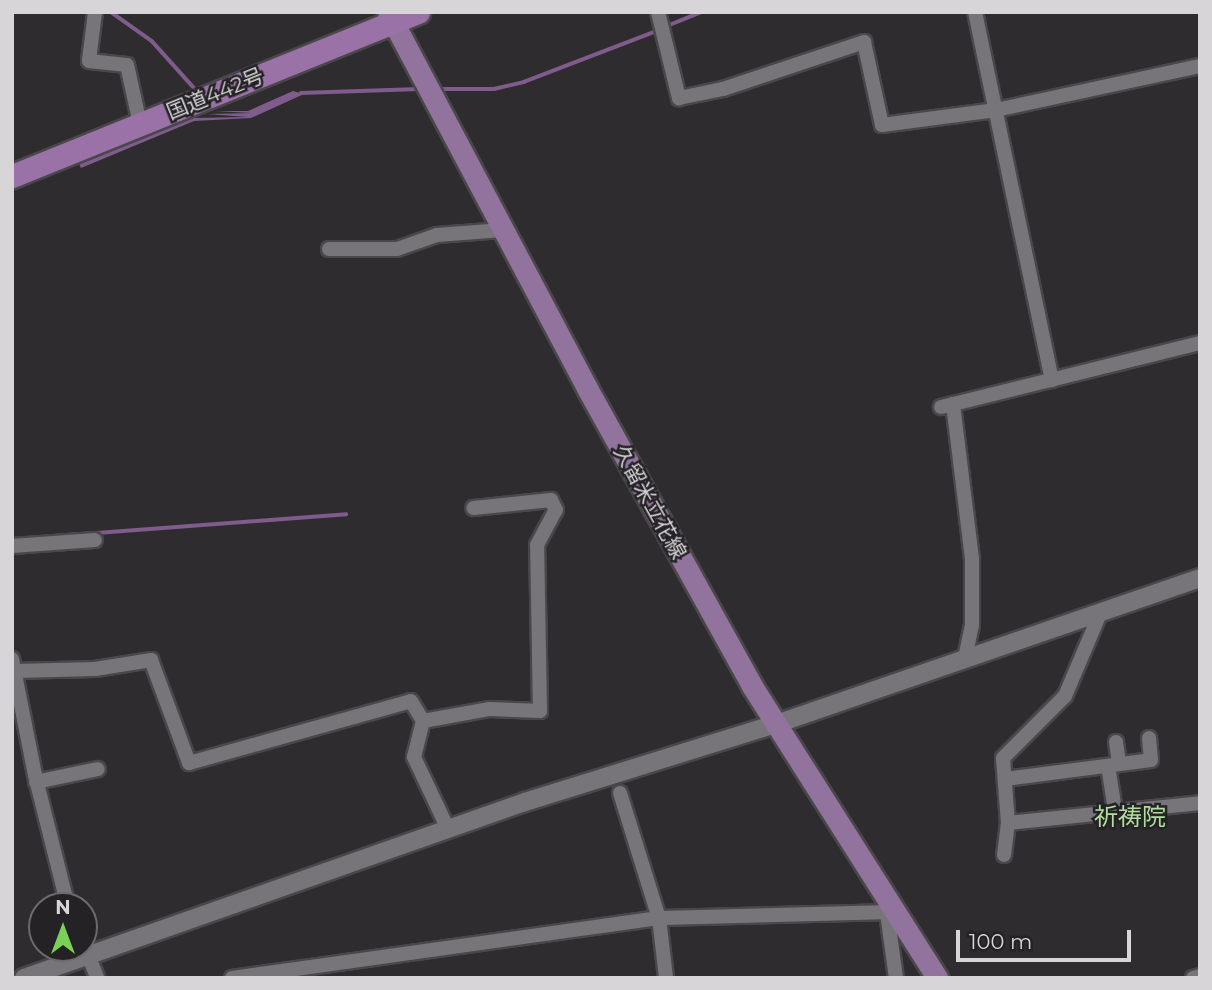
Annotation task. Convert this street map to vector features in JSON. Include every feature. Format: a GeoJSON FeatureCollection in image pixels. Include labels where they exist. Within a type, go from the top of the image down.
{"type":"FeatureCollection","features":[{"type":"Feature","properties":{"kind":"highway","name":"国道442号"},"geometry":{"type":"LineString","coordinates":[[12,176],[391,17],[418,12]]}},
{"type":"Feature","properties":{"kind":"main road","name":"久留米立花線"},"geometry":{"type":"LineString","coordinates":[[391,17],[503,230],[776,724],[890,913],[937,978]]}},
{"type":"Feature","properties":{"kind":"street"},"geometry":{"type":"LineString","coordinates":[[95,12],[89,61],[127,65],[141,124]]}},
{"type":"Feature","properties":{"kind":"street"},"geometry":{"type":"LineString","coordinates":[[658,12],[679,98],[723,89],[864,42],[882,125],[996,110],[1200,66]]}},
{"type":"Feature","properties":{"kind":"street"},"geometry":{"type":"LineString","coordinates":[[975,12],[1052,380]]}},
{"type":"Feature","properties":{"kind":"street"},"geometry":{"type":"LineString","coordinates":[[329,249],[397,249],[438,235],[503,230]]}},
{"type":"Feature","properties":{"kind":"street"},"geometry":{"type":"LineString","coordinates":[[965,657],[972,625],[972,558],[947,405],[1200,343]]}},
{"type":"Feature","properties":{"kind":"street"},"geometry":{"type":"LineString","coordinates":[[423,721],[490,709],[540,710],[537,545],[555,517],[554,495],[473,508]]}},
{"type":"Feature","properties":{"kind":"street"},"geometry":{"type":"LineString","coordinates":[[12,546],[95,540]]}},
{"type":"Feature","properties":{"kind":"street"},"geometry":{"type":"LineString","coordinates":[[98,946],[448,829],[776,724],[1200,578]]}},
{"type":"Feature","properties":{"kind":"street"},"geometry":{"type":"LineString","coordinates":[[1004,856],[1008,822],[1003,758],[1065,696],[1101,611]]}},
{"type":"Feature","properties":{"kind":"street"},"geometry":{"type":"LineString","coordinates":[[64,892],[36,782],[13,665],[95,669],[152,660],[189,763],[411,701],[423,721],[414,757],[448,829]]}},
{"type":"Feature","properties":{"kind":"street"},"geometry":{"type":"LineString","coordinates":[[1005,779],[1151,760],[1149,738]]}},
{"type":"Feature","properties":{"kind":"street"},"geometry":{"type":"LineString","coordinates":[[1115,810],[1113,765],[1116,741]]}},
{"type":"Feature","properties":{"kind":"street"},"geometry":{"type":"LineString","coordinates":[[36,782],[98,769]]}},
{"type":"Feature","properties":{"kind":"street"},"geometry":{"type":"LineString","coordinates":[[620,793],[659,918],[666,978]]}},
{"type":"Feature","properties":{"kind":"street"},"geometry":{"type":"LineString","coordinates":[[1008,822],[1115,810],[1141,811],[1200,803]]}},
{"type":"Feature","properties":{"kind":"street"},"geometry":{"type":"LineString","coordinates":[[232,978],[659,918],[890,913],[896,978]]}},
{"type":"Feature","properties":{"kind":"street"},"geometry":{"type":"LineString","coordinates":[[24,978],[59,962]]}},
{"type":"Feature","properties":{"kind":"street"},"geometry":{"type":"LineString","coordinates":[[1193,978],[1200,976]]}},
{"type":"Feature","properties":{"kind":"shaded area"},"geometry":{"type":"Polygon","coordinates":[[[293,91],[304,94],[251,118],[194,121],[81,168],[79,164],[192,118],[247,117],[207,114],[251,113],[215,111],[248,111],[293,91]]]}},
{"type":"Feature","properties":{"kind":"waterway"},"geometry":{"type":"LineString","coordinates":[[111,12],[152,41],[198,92]]}},
{"type":"Feature","properties":{"kind":"waterway"},"geometry":{"type":"LineString","coordinates":[[667,26],[701,12]]}},
{"type":"Feature","properties":{"kind":"waterway"},"geometry":{"type":"LineString","coordinates":[[860,12],[868,12]]}},
{"type":"Feature","properties":{"kind":"waterway"},"geometry":{"type":"LineString","coordinates":[[437,89],[494,89],[524,82],[657,31]]}},
{"type":"Feature","properties":{"kind":"waterway"},"geometry":{"type":"LineString","coordinates":[[301,93],[419,89]]}},
{"type":"Feature","properties":{"kind":"waterway"},"geometry":{"type":"LineString","coordinates":[[17,539],[346,514]]}},
{"type":"Feature","properties":{"kind":"district","name":"祈祷院"},"geometry":{"type":"Point","coordinates":[1130,817]}}]}
